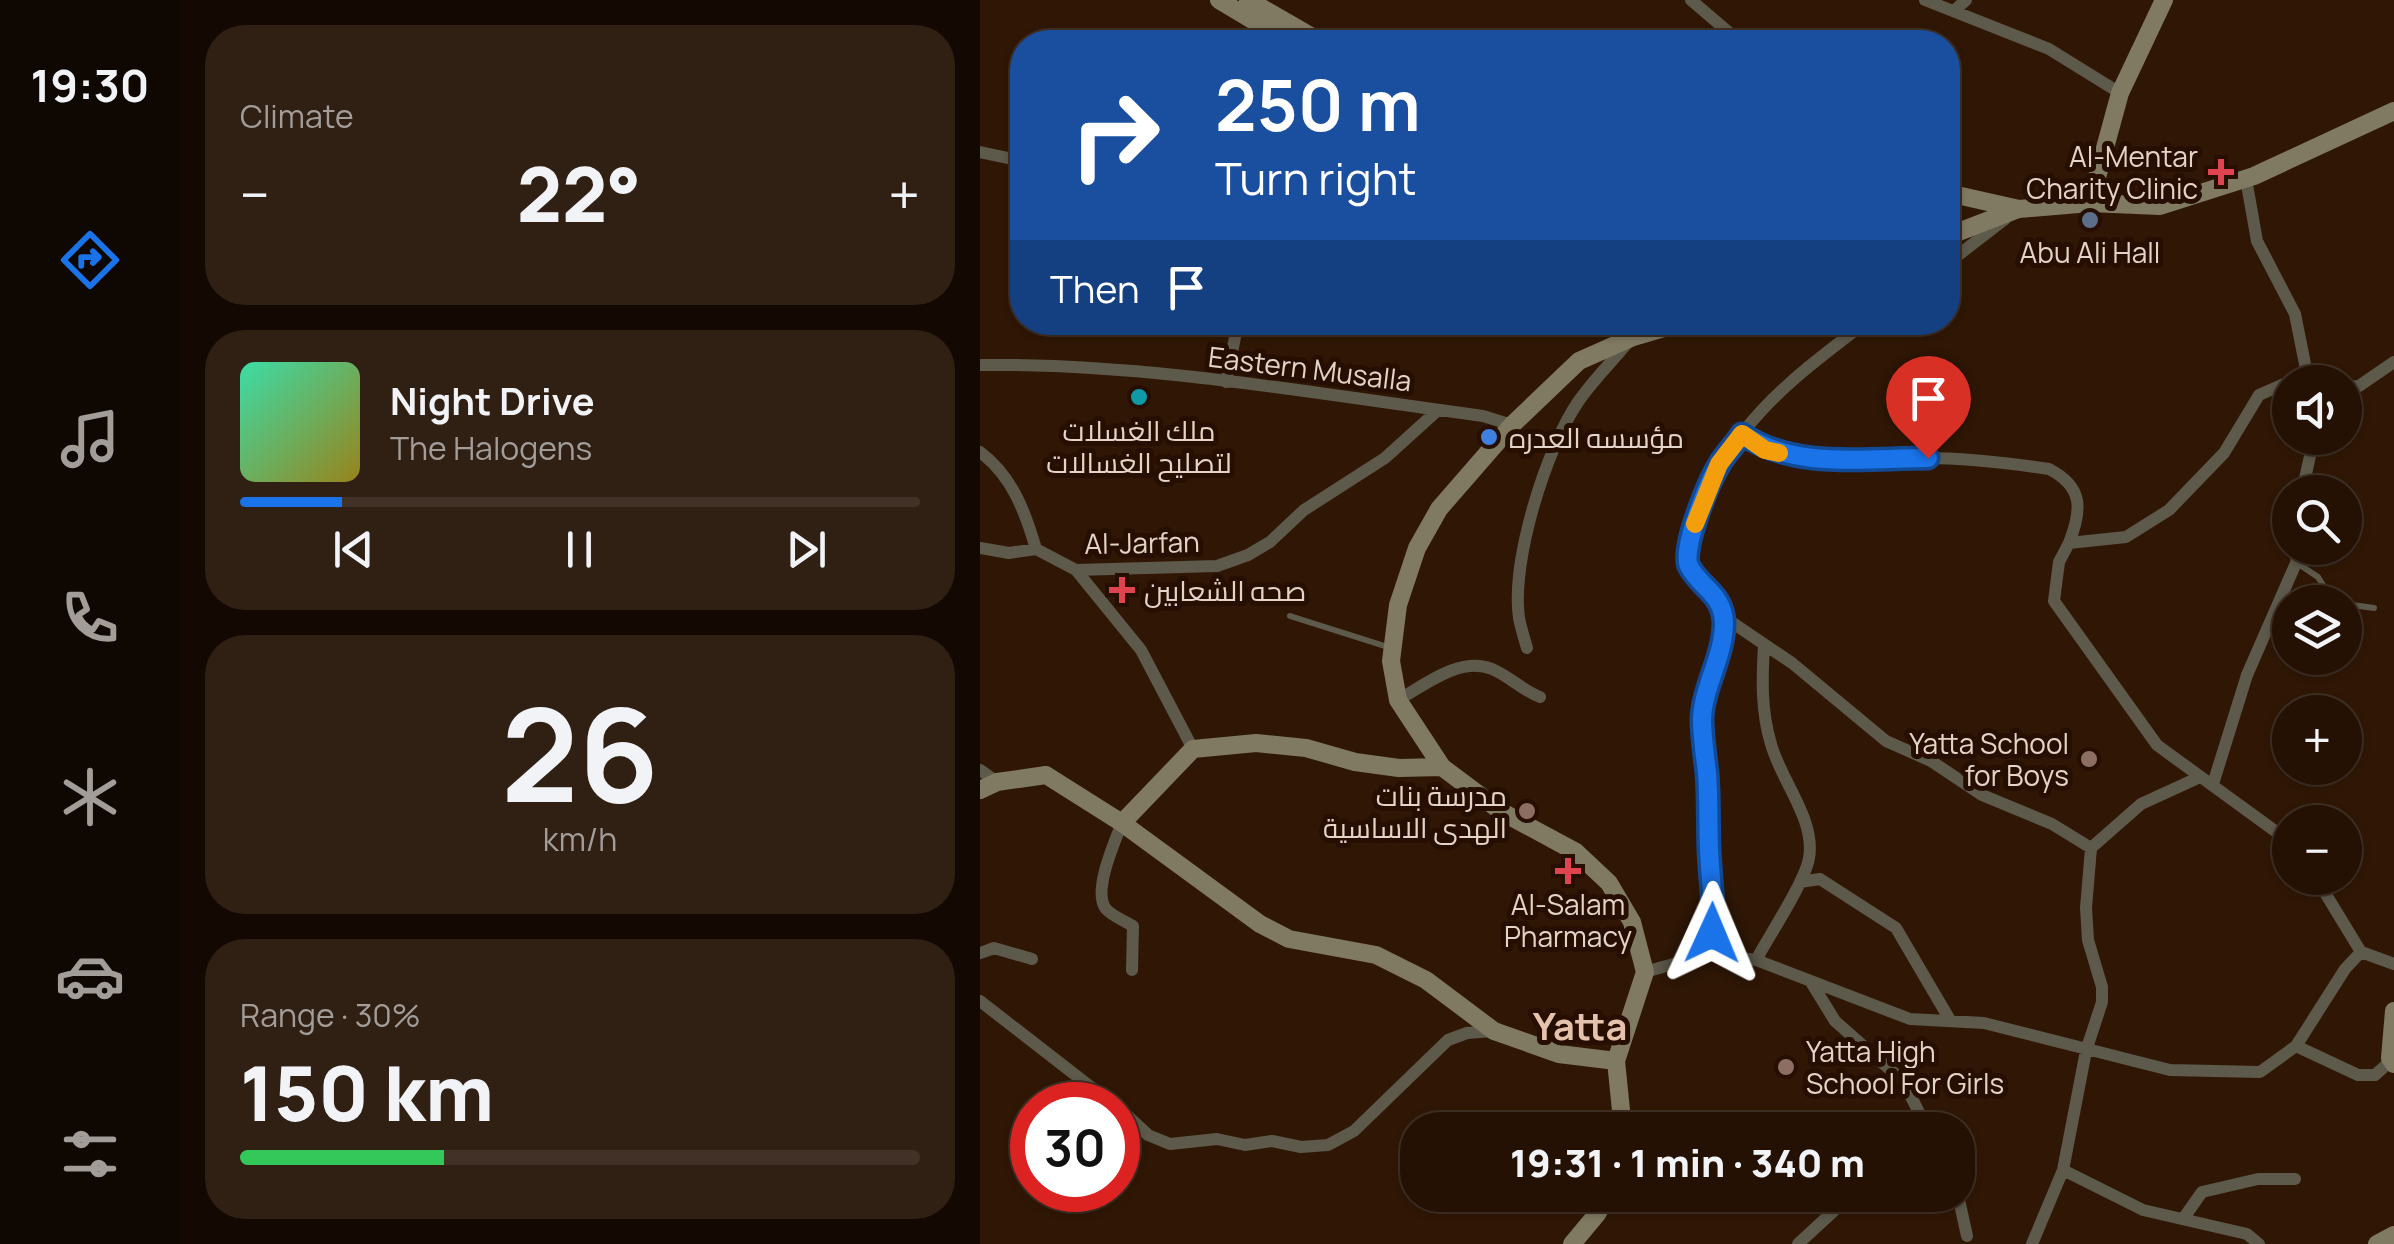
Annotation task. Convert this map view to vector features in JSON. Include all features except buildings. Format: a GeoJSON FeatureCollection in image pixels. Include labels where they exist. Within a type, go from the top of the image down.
{"type":"FeatureCollection","features":[{"type":"Feature","properties":{"kind":"main road"},"geometry":{"type":"LineString","coordinates":[[1219,0],[1269,30]]}},
{"type":"Feature","properties":{"kind":"main road"},"geometry":{"type":"LineString","coordinates":[[1248,0],[1300,30]]}},
{"type":"Feature","properties":{"kind":"main road"},"geometry":{"type":"LineString","coordinates":[[2090,203],[2120,92],[2164,0]]}},
{"type":"Feature","properties":{"kind":"main road"},"geometry":{"type":"LineString","coordinates":[[1960,231],[2018,209],[2090,203],[2160,206],[2246,179],[2394,110]]}},
{"type":"Feature","properties":{"kind":"main road"},"geometry":{"type":"LineString","coordinates":[[1960,197],[2018,209]]}},
{"type":"Feature","properties":{"kind":"main road"},"geometry":{"type":"LineString","coordinates":[[1621,1112],[1616,1062],[1645,972],[1632,922],[1609,884],[1576,852],[1502,812],[1442,767],[1398,700],[1391,662],[1398,605],[1417,548],[1439,509],[1512,425],[1579,361],[1640,335]]}},
{"type":"Feature","properties":{"kind":"main road"},"geometry":{"type":"LineString","coordinates":[[1122,823],[1193,749],[1256,743],[1306,748],[1355,762],[1399,768],[1442,767]]}},
{"type":"Feature","properties":{"kind":"main road"},"geometry":{"type":"LineString","coordinates":[[988,786],[1046,775],[1122,823],[1274,932],[1295,942],[1376,955],[1426,980],[1494,1031],[1559,1054],[1616,1062]]}},
{"type":"Feature","properties":{"kind":"main road"},"geometry":{"type":"LineString","coordinates":[[2393,1060],[2394,1011]]}},
{"type":"Feature","properties":{"kind":"main road"},"geometry":{"type":"LineString","coordinates":[[1572,1244],[1599,1212]]}},
{"type":"Feature","properties":{"kind":"main road"},"geometry":{"type":"LineString","coordinates":[[2377,1244],[2394,1234]]}},
{"type":"Feature","properties":{"kind":"street"},"geometry":{"type":"LineString","coordinates":[[1692,0],[1726,30]]}},
{"type":"Feature","properties":{"kind":"street"},"geometry":{"type":"LineString","coordinates":[[1925,0],[2063,55],[2120,92]]}},
{"type":"Feature","properties":{"kind":"street"},"geometry":{"type":"LineString","coordinates":[[1954,11],[1966,0]]}},
{"type":"Feature","properties":{"kind":"street"},"geometry":{"type":"LineString","coordinates":[[980,152],[1010,158]]}},
{"type":"Feature","properties":{"kind":"street"},"geometry":{"type":"LineString","coordinates":[[2246,179],[2257,241],[2295,314],[2305,365]]}},
{"type":"Feature","properties":{"kind":"street"},"geometry":{"type":"LineString","coordinates":[[1960,254],[2018,209]]}},
{"type":"Feature","properties":{"kind":"street"},"geometry":{"type":"LineString","coordinates":[[1226,382],[1235,335]]}},
{"type":"Feature","properties":{"kind":"street"},"geometry":{"type":"LineString","coordinates":[[1709,954],[1714,912],[1702,714],[1721,646],[1724,617],[1715,594],[1688,564],[1687,554],[1703,498],[1719,464],[1776,392],[1849,335]]}},
{"type":"Feature","properties":{"kind":"street"},"geometry":{"type":"LineString","coordinates":[[1527,648],[1518,615],[1521,574],[1532,515],[1552,449],[1578,402],[1633,337]]}},
{"type":"Feature","properties":{"kind":"street"},"geometry":{"type":"LineString","coordinates":[[2362,384],[2394,362]]}},
{"type":"Feature","properties":{"kind":"street","name":"Eastern Musalla"},"geometry":{"type":"LineString","coordinates":[[980,365],[1034,364],[1226,382],[1483,416],[1512,425]]}},
{"type":"Feature","properties":{"kind":"street"},"geometry":{"type":"LineString","coordinates":[[2070,543],[2126,538],[2169,510],[2224,453],[2259,395],[2272,389]]}},
{"type":"Feature","properties":{"kind":"street","name":"Al-Jarfan"},"geometry":{"type":"LineString","coordinates":[[980,548],[1009,553],[1036,549],[1076,570],[1217,566],[1270,542],[1304,510],[1385,458],[1438,410]]}},
{"type":"Feature","properties":{"kind":"street"},"geometry":{"type":"LineString","coordinates":[[1742,434],[1765,450],[1799,457],[1928,458],[2050,468],[2065,477],[2074,488],[2078,520],[2060,562],[2054,601],[2157,745],[2272,829]]}},
{"type":"Feature","properties":{"kind":"street"},"geometry":{"type":"LineString","coordinates":[[980,452],[995,463],[1013,486],[1036,549]]}},
{"type":"Feature","properties":{"kind":"street"},"geometry":{"type":"LineString","coordinates":[[2032,1244],[2063,1170],[2086,1051],[2102,1002],[2102,987],[2088,940],[2086,908],[2091,848],[2140,804],[2207,780],[2295,565]]}},
{"type":"Feature","properties":{"kind":"street"},"geometry":{"type":"LineString","coordinates":[[1076,570],[1141,650],[1193,749]]}},
{"type":"Feature","properties":{"kind":"street"},"geometry":{"type":"LineString","coordinates":[[1724,617],[1792,663],[1886,741],[1931,761],[1982,795],[2052,824],[2091,848]]}},
{"type":"Feature","properties":{"kind":"street"},"geometry":{"type":"LineString","coordinates":[[1756,960],[1800,882],[1810,856],[1810,835],[1777,765],[1766,726],[1764,646]]}},
{"type":"Feature","properties":{"kind":"street"},"geometry":{"type":"LineString","coordinates":[[1398,700],[1446,672],[1475,664],[1495,670],[1522,690],[1540,697]]}},
{"type":"Feature","properties":{"kind":"street"},"geometry":{"type":"LineString","coordinates":[[980,770],[988,786]]}},
{"type":"Feature","properties":{"kind":"street"},"geometry":{"type":"LineString","coordinates":[[1122,823],[1104,871],[1102,901],[1107,910],[1133,926],[1132,970]]}},
{"type":"Feature","properties":{"kind":"street"},"geometry":{"type":"LineString","coordinates":[[1800,882],[1820,879],[1896,928],[1950,1020]]}},
{"type":"Feature","properties":{"kind":"street"},"geometry":{"type":"LineString","coordinates":[[2327,895],[2362,952],[2394,964]]}},
{"type":"Feature","properties":{"kind":"street"},"geometry":{"type":"LineString","coordinates":[[980,953],[994,948],[1032,959]]}},
{"type":"Feature","properties":{"kind":"street"},"geometry":{"type":"LineString","coordinates":[[1645,972],[1709,954],[1756,960],[1910,1019],[1984,1023],[2170,1070],[2260,1072],[2296,1046],[2345,969],[2362,952]]}},
{"type":"Feature","properties":{"kind":"street"},"geometry":{"type":"LineString","coordinates":[[1811,982],[1835,1021],[1904,1081],[1920,1112]]}},
{"type":"Feature","properties":{"kind":"street"},"geometry":{"type":"LineString","coordinates":[[980,1001],[1085,1082]]}},
{"type":"Feature","properties":{"kind":"street"},"geometry":{"type":"LineString","coordinates":[[1140,1128],[1170,1144],[1217,1139],[1245,1145],[1272,1141],[1301,1147],[1328,1145],[1354,1131],[1448,1040],[1467,1033],[1494,1031]]}},
{"type":"Feature","properties":{"kind":"street"},"geometry":{"type":"LineString","coordinates":[[2296,1046],[2358,1074],[2375,1075],[2393,1060]]}},
{"type":"Feature","properties":{"kind":"street"},"geometry":{"type":"LineString","coordinates":[[2063,1170],[2143,1210],[2247,1234],[2259,1244]]}},
{"type":"Feature","properties":{"kind":"street"},"geometry":{"type":"LineString","coordinates":[[2183,1219],[2202,1192],[2258,1179],[2295,1180]]}},
{"type":"Feature","properties":{"kind":"street"},"geometry":{"type":"LineString","coordinates":[[1798,1244],[1833,1212]]}},
{"type":"Feature","properties":{"kind":"street"},"geometry":{"type":"LineString","coordinates":[[1962,1212],[1967,1236]]}},
{"type":"Feature","properties":{"kind":"lane"},"geometry":{"type":"LineString","coordinates":[[2301,565],[2318,576],[2323,585]]}},
{"type":"Feature","properties":{"kind":"lane"},"geometry":{"type":"LineString","coordinates":[[2362,606],[2374,608]]}},
{"type":"Feature","properties":{"kind":"lane"},"geometry":{"type":"LineString","coordinates":[[1290,616],[1393,648]]}},
{"type":"Feature","properties":{"kind":"slow traffic"},"geometry":{"type":"LineString","coordinates":[[1695,524],[1719,464],[1742,434],[1765,450],[1779,453]]}},
{"type":"Feature","properties":{"kind":"place","name":"Al-Mentar Charity Clinic"},"geometry":{"type":"Point","coordinates":[2221,172]}},
{"type":"Feature","properties":{"kind":"place","name":"Abu Ali Hall"},"geometry":{"type":"Point","coordinates":[2090,220]}},
{"type":"Feature","properties":{"kind":"place","name":"ملك الغسلات لتصليح الغسالات"},"geometry":{"type":"Point","coordinates":[1139,397]}},
{"type":"Feature","properties":{"kind":"place","name":"مؤسسه العدره"},"geometry":{"type":"Point","coordinates":[1489,437]}},
{"type":"Feature","properties":{"kind":"place","name":"صحه الشعابين"},"geometry":{"type":"Point","coordinates":[1122,590]}},
{"type":"Feature","properties":{"kind":"place","name":"Yatta School for Boys"},"geometry":{"type":"Point","coordinates":[2089,759]}},
{"type":"Feature","properties":{"kind":"place","name":"مدرسة بنات الهدى الاساسية"},"geometry":{"type":"Point","coordinates":[1527,811]}},
{"type":"Feature","properties":{"kind":"place","name":"Al-Salam Pharmacy"},"geometry":{"type":"Point","coordinates":[1568,871]}},
{"type":"Feature","properties":{"kind":"place","name":"Yatta High School For Girls"},"geometry":{"type":"Point","coordinates":[1786,1067]}},
{"type":"Feature","properties":{"kind":"district","name":"Yatta"},"geometry":{"type":"Point","coordinates":[1580,1025]}},
{"type":"Feature","properties":{"kind":"route"},"geometry":{"type":"LineString","coordinates":[[1712,933],[1710,823],[1702,714],[1721,646],[1724,617],[1715,594],[1688,564],[1687,554],[1703,498],[1719,464],[1742,434],[1765,450],[1799,457],[1928,458]]}}]}
